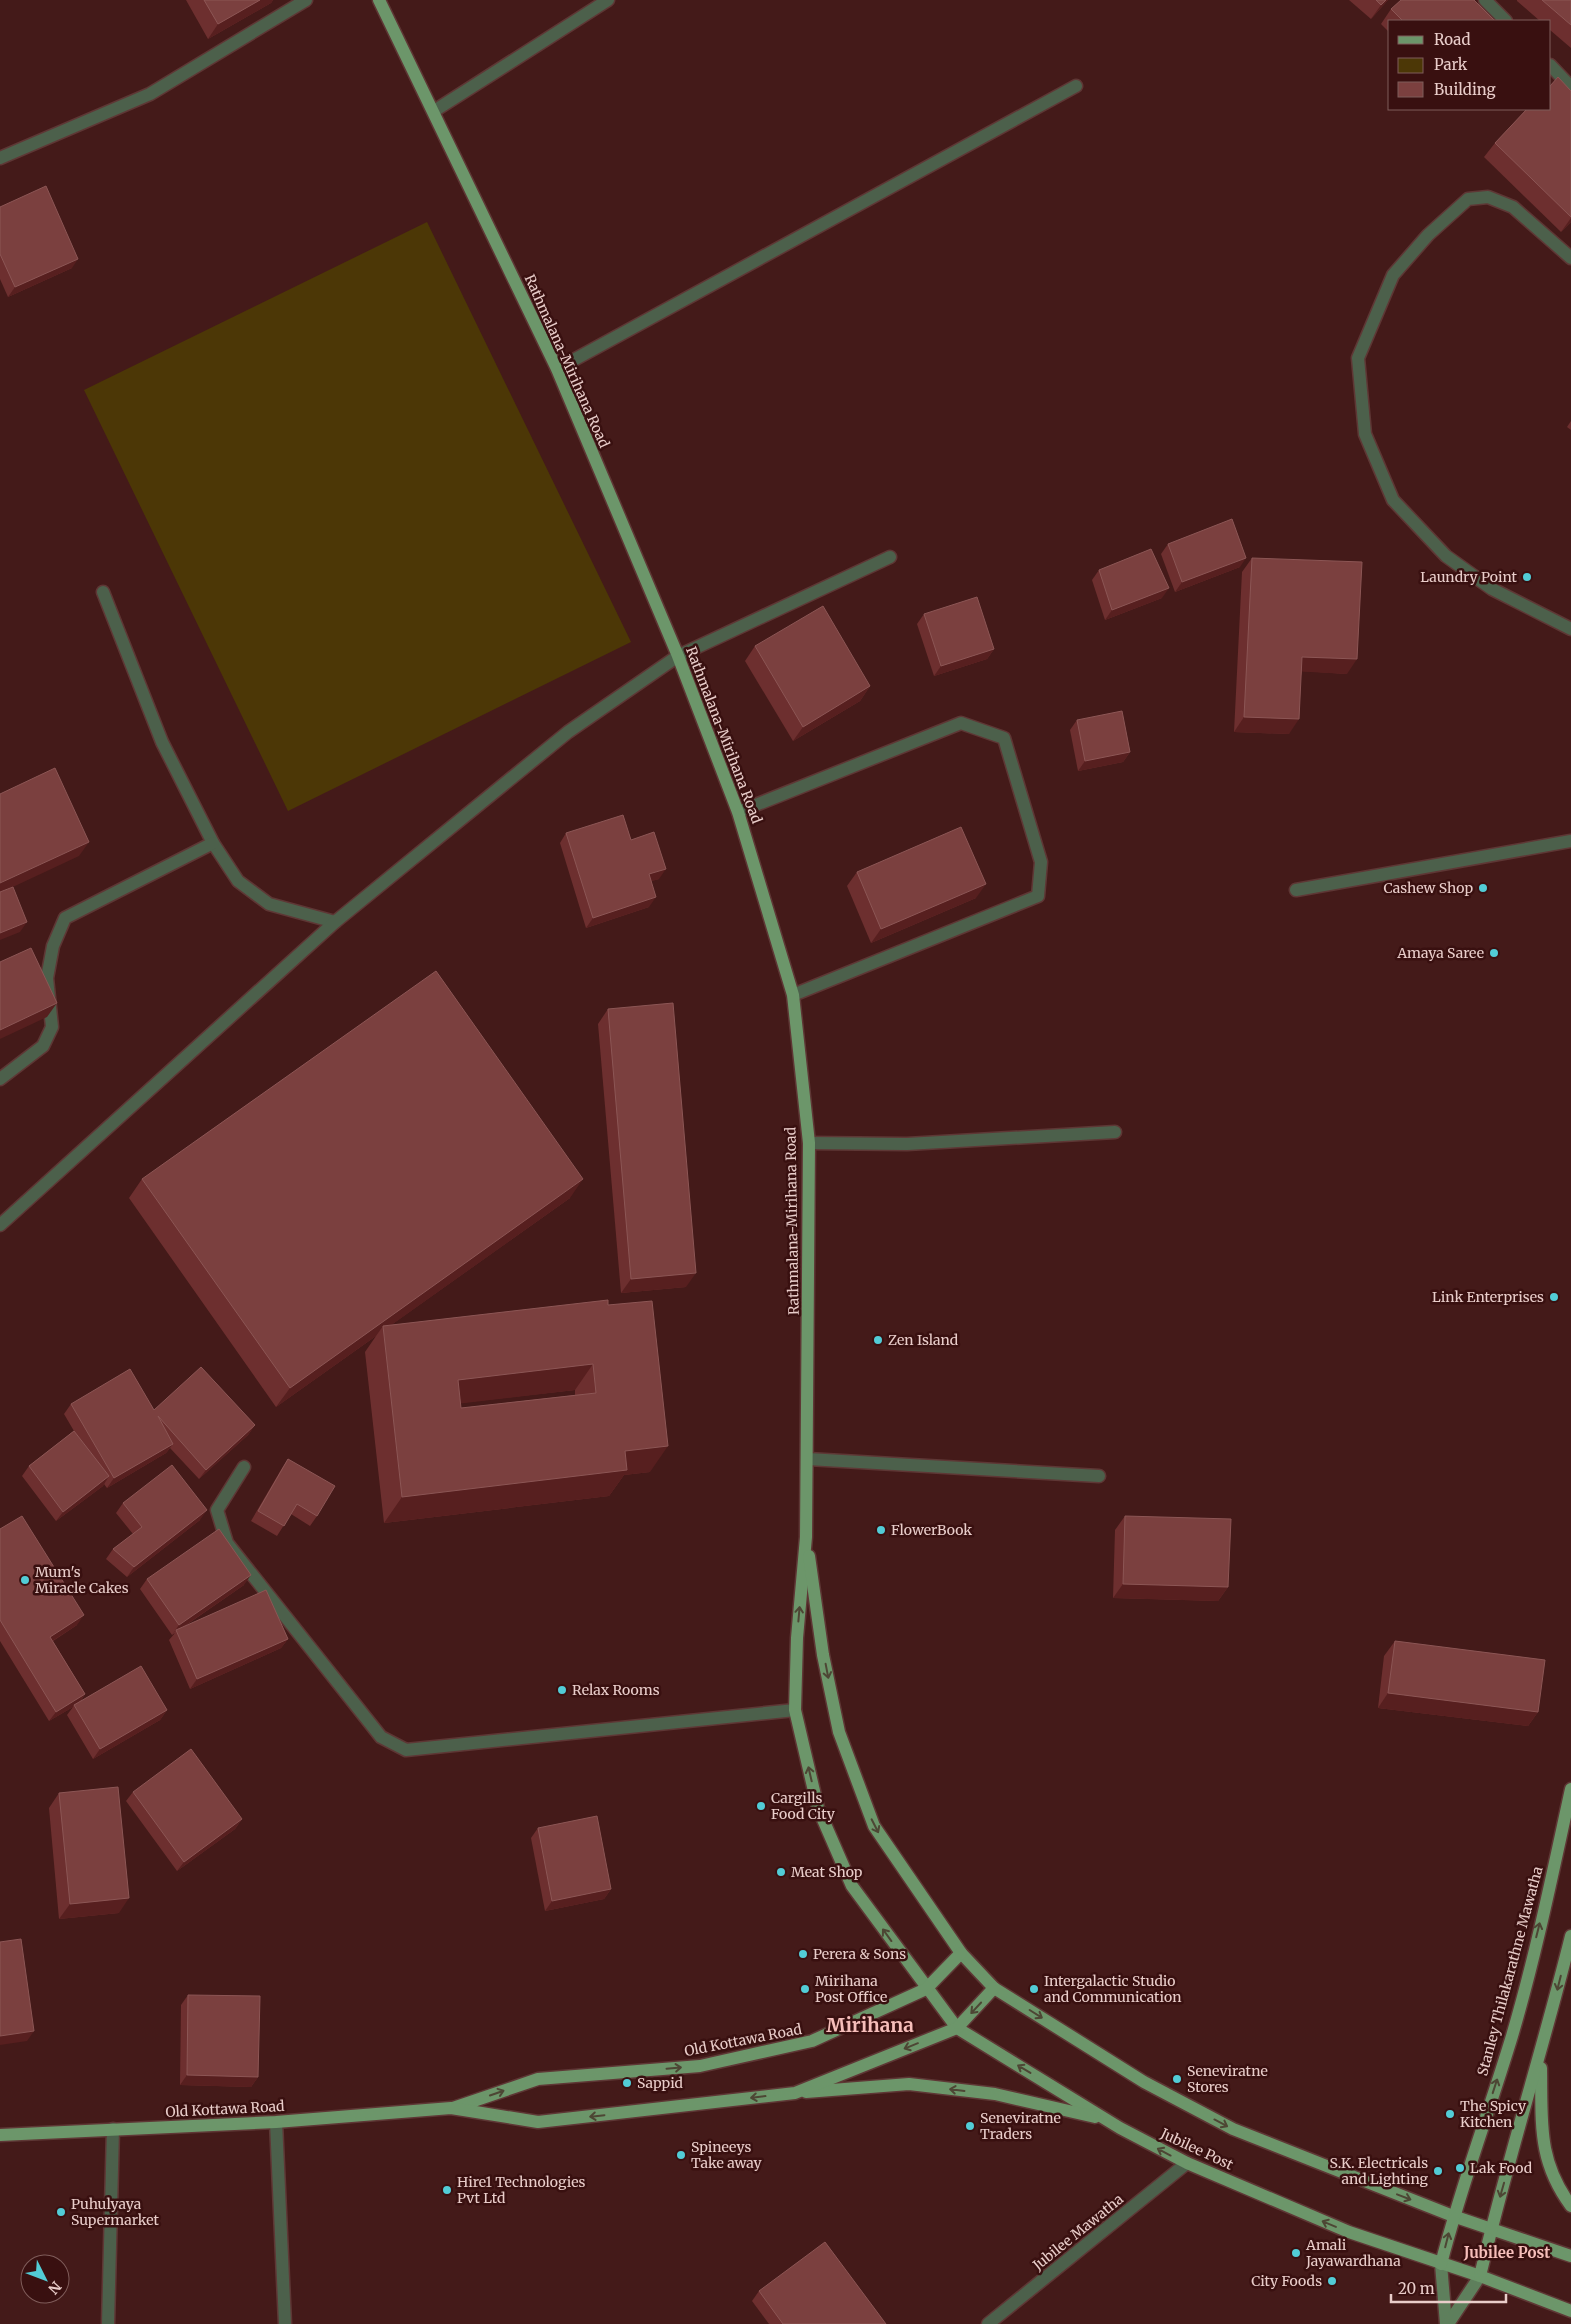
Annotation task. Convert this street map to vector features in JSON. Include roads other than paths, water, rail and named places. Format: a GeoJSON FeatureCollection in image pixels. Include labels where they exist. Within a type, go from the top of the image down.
{"type":"FeatureCollection","features":[{"type":"Feature","properties":{"kind":"main road","name":"Rathmalana-Mirihana Road"},"geometry":{"type":"LineString","coordinates":[[379,0],[434,111],[556,369],[678,656],[738,812],[793,995],[809,1143],[808,1459],[806,1537],[797,1638],[795,1710],[818,1808],[852,1886],[957,2028]]}},
{"type":"Feature","properties":{"kind":"main road","name":"Rathmalana-Mirihana Road"},"geometry":{"type":"LineString","coordinates":[[806,1537],[824,1655],[839,1732],[874,1826],[961,1954],[994,1988]]}},
{"type":"Feature","properties":{"kind":"main road","name":"Stanley Thilakarathne Mawatha"},"geometry":{"type":"LineString","coordinates":[[1441,2264],[1453,2216],[1512,2034],[1550,1883],[1571,1789]]}},
{"type":"Feature","properties":{"kind":"main road"},"geometry":{"type":"LineString","coordinates":[[1447,2324],[1480,2276],[1491,2229],[1541,2053],[1571,1936]]}},
{"type":"Feature","properties":{"kind":"main road","name":"Old Kottawa Road"},"geometry":{"type":"LineString","coordinates":[[451,2108],[538,2079],[700,2066],[812,2041],[926,1988],[961,1954]]}},
{"type":"Feature","properties":{"kind":"main road","name":"Old Kottawa Road"},"geometry":{"type":"LineString","coordinates":[[0,2135],[276,2122],[451,2108],[538,2122],[795,2093],[957,2028],[994,1988]]}},
{"type":"Feature","properties":{"kind":"main road"},"geometry":{"type":"LineString","coordinates":[[994,1988],[1144,2082],[1232,2129],[1453,2216],[1571,2256]]}},
{"type":"Feature","properties":{"kind":"main road","name":"Jubilee Post"},"geometry":{"type":"LineString","coordinates":[[957,2028],[1107,2120],[1187,2163],[1349,2232],[1480,2276],[1571,2311]]}},
{"type":"Feature","properties":{"kind":"main road"},"geometry":{"type":"LineString","coordinates":[[1541,2053],[1542,2142],[1553,2177],[1571,2206]]}},
{"type":"Feature","properties":{"kind":"main road"},"geometry":{"type":"LineString","coordinates":[[795,2093],[909,2084],[995,2094],[1107,2120]]}},
{"type":"Feature","properties":{"kind":"main road"},"geometry":{"type":"LineString","coordinates":[[1441,2264],[1447,2324]]}},
{"type":"Feature","properties":{"kind":"street"},"geometry":{"type":"LineString","coordinates":[[0,158],[150,94],[306,0]]}},
{"type":"Feature","properties":{"kind":"street"},"geometry":{"type":"LineString","coordinates":[[434,111],[608,0]]}},
{"type":"Feature","properties":{"kind":"street"},"geometry":{"type":"LineString","coordinates":[[1485,0],[1505,20]]}},
{"type":"Feature","properties":{"kind":"street"},"geometry":{"type":"LineString","coordinates":[[1551,66],[1571,87]]}},
{"type":"Feature","properties":{"kind":"street"},"geometry":{"type":"LineString","coordinates":[[556,369],[1076,86]]}},
{"type":"Feature","properties":{"kind":"street"},"geometry":{"type":"LineString","coordinates":[[1571,258],[1513,207],[1488,197],[1468,199],[1428,235],[1393,274],[1358,358],[1365,434],[1393,500],[1446,556],[1492,589],[1571,630]]}},
{"type":"Feature","properties":{"kind":"street"},"geometry":{"type":"LineString","coordinates":[[0,1225],[335,922],[568,732],[678,656],[890,557]]}},
{"type":"Feature","properties":{"kind":"street"},"geometry":{"type":"LineString","coordinates":[[103,592],[162,742],[213,843],[238,881],[269,904],[335,922]]}},
{"type":"Feature","properties":{"kind":"street"},"geometry":{"type":"LineString","coordinates":[[738,812],[960,723],[1004,738],[1042,862],[1038,896],[793,995]]}},
{"type":"Feature","properties":{"kind":"street"},"geometry":{"type":"LineString","coordinates":[[1296,890],[1571,841]]}},
{"type":"Feature","properties":{"kind":"street"},"geometry":{"type":"LineString","coordinates":[[0,1079],[44,1046],[52,1027],[48,978],[53,946],[65,918],[213,843]]}},
{"type":"Feature","properties":{"kind":"street"},"geometry":{"type":"LineString","coordinates":[[809,1143],[907,1144],[1115,1132]]}},
{"type":"Feature","properties":{"kind":"street"},"geometry":{"type":"LineString","coordinates":[[808,1459],[1099,1476]]}},
{"type":"Feature","properties":{"kind":"street"},"geometry":{"type":"LineString","coordinates":[[244,1467],[217,1510],[227,1543],[381,1737],[406,1750],[795,1710]]}},
{"type":"Feature","properties":{"kind":"street"},"geometry":{"type":"LineString","coordinates":[[276,2122],[285,2324]]}},
{"type":"Feature","properties":{"kind":"street"},"geometry":{"type":"LineString","coordinates":[[108,2324],[113,2129]]}},
{"type":"Feature","properties":{"kind":"street","name":"Jubilee Mawatha"},"geometry":{"type":"LineString","coordinates":[[988,2324],[1187,2163]]}},
{"type":"Feature","properties":{"kind":"place","name":"Laundry Point"},"geometry":{"type":"Point","coordinates":[1527,577]}},
{"type":"Feature","properties":{"kind":"place","name":"Cashew Shop"},"geometry":{"type":"Point","coordinates":[1483,888]}},
{"type":"Feature","properties":{"kind":"place","name":"Amaya Saree"},"geometry":{"type":"Point","coordinates":[1494,953]}},
{"type":"Feature","properties":{"kind":"place","name":"Link Enterprises"},"geometry":{"type":"Point","coordinates":[1554,1297]}},
{"type":"Feature","properties":{"kind":"place","name":"Zen Island"},"geometry":{"type":"Point","coordinates":[878,1340]}},
{"type":"Feature","properties":{"kind":"place","name":"FlowerBook"},"geometry":{"type":"Point","coordinates":[881,1530]}},
{"type":"Feature","properties":{"kind":"place","name":"Mum's Miracle Cakes"},"geometry":{"type":"Point","coordinates":[25,1580]}},
{"type":"Feature","properties":{"kind":"place","name":"Relax Rooms"},"geometry":{"type":"Point","coordinates":[562,1690]}},
{"type":"Feature","properties":{"kind":"place","name":"Cargills Food City"},"geometry":{"type":"Point","coordinates":[761,1806]}},
{"type":"Feature","properties":{"kind":"place","name":"Meat Shop"},"geometry":{"type":"Point","coordinates":[781,1872]}},
{"type":"Feature","properties":{"kind":"place","name":"Perera & Sons"},"geometry":{"type":"Point","coordinates":[803,1954]}},
{"type":"Feature","properties":{"kind":"place","name":"Mirihana Post Office"},"geometry":{"type":"Point","coordinates":[805,1989]}},
{"type":"Feature","properties":{"kind":"place","name":"Intergalactic Studio and Communication"},"geometry":{"type":"Point","coordinates":[1034,1989]}},
{"type":"Feature","properties":{"kind":"place","name":"Seneviratne Stores"},"geometry":{"type":"Point","coordinates":[1177,2079]}},
{"type":"Feature","properties":{"kind":"place","name":"Sappid"},"geometry":{"type":"Point","coordinates":[627,2083]}},
{"type":"Feature","properties":{"kind":"place","name":"The Spicy Kitchen"},"geometry":{"type":"Point","coordinates":[1450,2114]}},
{"type":"Feature","properties":{"kind":"place","name":"Seneviratne Traders"},"geometry":{"type":"Point","coordinates":[970,2126]}},
{"type":"Feature","properties":{"kind":"place","name":"Spineeys Take away"},"geometry":{"type":"Point","coordinates":[681,2155]}},
{"type":"Feature","properties":{"kind":"place","name":"Lak Food"},"geometry":{"type":"Point","coordinates":[1460,2168]}},
{"type":"Feature","properties":{"kind":"place","name":"S.K. Electricals and Lighting"},"geometry":{"type":"Point","coordinates":[1438,2171]}},
{"type":"Feature","properties":{"kind":"place","name":"Hire1 Technologies Pvt Ltd"},"geometry":{"type":"Point","coordinates":[447,2190]}},
{"type":"Feature","properties":{"kind":"place","name":"Puhulyaya Supermarket"},"geometry":{"type":"Point","coordinates":[61,2212]}},
{"type":"Feature","properties":{"kind":"place","name":"Amali Jayawardhana"},"geometry":{"type":"Point","coordinates":[1296,2253]}},
{"type":"Feature","properties":{"kind":"place","name":"City Foods"},"geometry":{"type":"Point","coordinates":[1332,2281]}},
{"type":"Feature","properties":{"kind":"district","name":"Mirihana"},"geometry":{"type":"Point","coordinates":[870,2025]}},
{"type":"Feature","properties":{"kind":"district","name":"Jubilee Post"},"geometry":{"type":"Point","coordinates":[1507,2252]}}]}
